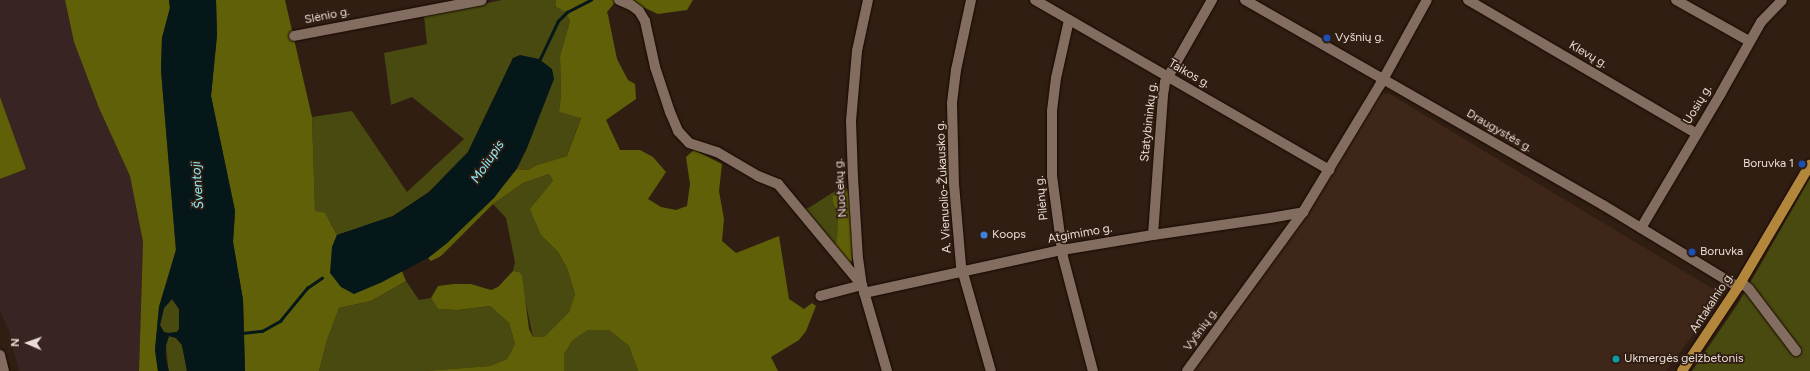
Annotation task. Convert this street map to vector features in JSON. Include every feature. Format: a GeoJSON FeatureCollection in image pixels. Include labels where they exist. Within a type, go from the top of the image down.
{"type":"FeatureCollection","features":[{"type":"Feature","properties":{"kind":"main road","name":"Antakalnio g."},"geometry":{"type":"LineString","coordinates":[[1682,371],[1740,284],[1810,165]]}},
{"type":"Feature","properties":{"kind":"street","name":"Slėnio g."},"geometry":{"type":"LineString","coordinates":[[294,36],[482,0]]}},
{"type":"Feature","properties":{"kind":"street"},"geometry":{"type":"LineString","coordinates":[[619,0],[631,5],[639,11],[645,21],[660,82],[670,112],[682,135],[689,144],[717,152],[758,176],[778,184],[863,289]]}},
{"type":"Feature","properties":{"kind":"street","name":"Nuotekų g."},"geometry":{"type":"LineString","coordinates":[[868,0],[857,51],[851,121],[858,258],[863,289],[887,371]]}},
{"type":"Feature","properties":{"kind":"street","name":"A. Vienuolio-Žukausko g."},"geometry":{"type":"LineString","coordinates":[[971,0],[956,70],[952,104],[957,226],[962,270],[991,371]]}},
{"type":"Feature","properties":{"kind":"street","name":"Taikos g."},"geometry":{"type":"LineString","coordinates":[[1035,0],[1329,170]]}},
{"type":"Feature","properties":{"kind":"street","name":"Statybininkų g."},"geometry":{"type":"LineString","coordinates":[[1153,235],[1163,95],[1167,77],[1212,0]]}},
{"type":"Feature","properties":{"kind":"street","name":"Draugystės g."},"geometry":{"type":"LineString","coordinates":[[1245,0],[1749,289],[1796,350]]}},
{"type":"Feature","properties":{"kind":"street","name":"Vyšnių g."},"geometry":{"type":"LineString","coordinates":[[1187,371],[1303,212],[1383,79],[1427,0]]}},
{"type":"Feature","properties":{"kind":"street","name":"Klevų g."},"geometry":{"type":"LineString","coordinates":[[1468,0],[1696,133]]}},
{"type":"Feature","properties":{"kind":"street"},"geometry":{"type":"LineString","coordinates":[[1676,0],[1749,41]]}},
{"type":"Feature","properties":{"kind":"street","name":"Uosių g."},"geometry":{"type":"LineString","coordinates":[[1641,228],[1721,93],[1749,41],[1769,12],[1782,0]]}},
{"type":"Feature","properties":{"kind":"street","name":"Pilėnų g."},"geometry":{"type":"LineString","coordinates":[[1069,20],[1056,78],[1052,111],[1052,176],[1062,250],[1093,371]]}},
{"type":"Feature","properties":{"kind":"street","name":"Atgimimo g."},"geometry":{"type":"LineString","coordinates":[[820,296],[1062,250],[1303,212]]}},
{"type":"Feature","properties":{"kind":"street"},"geometry":{"type":"LineString","coordinates":[[0,355],[4,371]]}},
{"type":"Feature","properties":{"kind":"shaded area"},"geometry":{"type":"Polygon","coordinates":[[[0,0],[65,0],[74,42],[99,108],[130,176],[143,242],[139,371],[19,371],[9,331],[0,311],[0,179],[26,169],[0,97],[0,0]]]}},
{"type":"Feature","properties":{"kind":"shaded area"},"geometry":{"type":"Polygon","coordinates":[[[65,0],[169,0],[170,8],[162,38],[161,70],[176,250],[159,307],[155,350],[158,371],[139,371],[143,242],[130,176],[99,108],[74,42],[65,0]]]}},
{"type":"Feature","properties":{"kind":"shaded area"},"geometry":{"type":"Polygon","coordinates":[[[216,0],[285,0],[312,117],[315,211],[325,213],[337,235],[332,247],[380,283],[402,271],[406,281],[371,301],[339,308],[327,340],[319,371],[245,371],[243,300],[233,242],[235,211],[211,96],[217,35],[216,0]]]}},
{"type":"Feature","properties":{"kind":"shaded area"},"geometry":{"type":"Polygon","coordinates":[[[502,0],[556,0],[556,7],[567,12],[570,21],[560,56],[561,95],[559,112],[581,117],[567,156],[537,165],[528,170],[517,169],[527,148],[513,58],[468,152],[429,192],[393,216],[337,235],[329,220],[315,211],[312,117],[352,111],[407,192],[464,139],[412,97],[391,105],[384,53],[427,44],[424,16],[502,0]]]}},
{"type":"Feature","properties":{"kind":"shaded area"},"geometry":{"type":"Polygon","coordinates":[[[556,0],[617,0],[607,12],[617,59],[628,80],[635,84],[636,99],[606,120],[620,150],[640,150],[653,157],[666,172],[648,199],[661,207],[676,210],[687,206],[690,184],[686,157],[694,150],[722,164],[719,191],[724,219],[722,241],[736,253],[779,236],[789,299],[804,309],[812,303],[816,306],[806,331],[799,340],[771,357],[778,371],[638,371],[629,346],[609,330],[588,330],[573,340],[564,354],[564,371],[424,371],[490,366],[507,359],[515,344],[509,323],[490,306],[457,310],[438,309],[431,298],[438,286],[471,284],[491,290],[498,287],[513,271],[519,272],[522,276],[529,329],[533,337],[544,337],[569,312],[575,294],[567,268],[558,252],[541,235],[530,209],[553,181],[549,174],[523,183],[493,204],[441,256],[431,261],[428,258],[447,243],[493,198],[517,169],[528,170],[537,165],[567,156],[581,118],[559,112],[561,95],[560,56],[570,21],[566,12],[556,7],[556,0]]]}},
{"type":"Feature","properties":{"kind":"shaded area"},"geometry":{"type":"Polygon","coordinates":[[[628,0],[693,0],[687,10],[658,14],[628,0]]]}},
{"type":"Feature","properties":{"kind":"shaded area"},"geometry":{"type":"Polygon","coordinates":[[[1388,93],[1723,295],[1666,371],[1191,371],[1264,274],[1329,178],[1379,95],[1388,93]]]}},
{"type":"Feature","properties":{"kind":"shaded area"},"geometry":{"type":"Polygon","coordinates":[[[0,97],[26,169],[0,179],[0,97]]]}},
{"type":"Feature","properties":{"kind":"shaded area"},"geometry":{"type":"Polygon","coordinates":[[[549,174],[553,181],[541,235],[558,252],[567,268],[575,294],[569,312],[544,337],[533,337],[519,272],[513,271],[515,262],[506,218],[493,204],[523,183],[549,174]]]}},
{"type":"Feature","properties":{"kind":"shaded area"},"geometry":{"type":"Polygon","coordinates":[[[1810,178],[1810,371],[1692,371],[1739,302],[1810,178]]]}},
{"type":"Feature","properties":{"kind":"shaded area"},"geometry":{"type":"Polygon","coordinates":[[[843,186],[848,190],[849,195],[846,190],[833,203],[838,213],[837,239],[835,245],[803,210],[843,186]]]}},
{"type":"Feature","properties":{"kind":"shaded area"},"geometry":{"type":"Polygon","coordinates":[[[842,188],[846,190],[849,195],[853,255],[851,264],[848,265],[835,245],[837,239],[838,213],[833,203],[833,196],[842,188]]]}},
{"type":"Feature","properties":{"kind":"shaded area"},"geometry":{"type":"Polygon","coordinates":[[[406,281],[419,300],[431,298],[438,309],[457,310],[490,306],[509,323],[515,344],[507,359],[490,366],[424,371],[319,371],[327,340],[339,308],[371,301],[406,281]]]}},
{"type":"Feature","properties":{"kind":"shaded area"},"geometry":{"type":"Polygon","coordinates":[[[172,299],[179,309],[179,329],[177,332],[168,333],[164,332],[160,326],[164,308],[172,299]]]}},
{"type":"Feature","properties":{"kind":"shaded area"},"geometry":{"type":"Polygon","coordinates":[[[588,330],[609,330],[629,346],[638,371],[564,371],[564,354],[573,340],[588,330]]]}},
{"type":"Feature","properties":{"kind":"shaded area"},"geometry":{"type":"Polygon","coordinates":[[[169,336],[176,338],[182,345],[187,371],[169,371],[166,345],[169,336]]]}},
{"type":"Feature","properties":{"kind":"water","name":"Šventoji"},"geometry":{"type":"Polygon","coordinates":[[[169,0],[216,0],[217,35],[211,96],[235,211],[233,242],[243,300],[245,371],[187,371],[182,345],[176,338],[169,336],[165,356],[169,371],[158,371],[155,350],[159,307],[176,250],[161,70],[162,38],[170,8],[169,0]],[[172,299],[164,308],[160,325],[164,332],[177,332],[179,329],[179,309],[172,299]]]}},
{"type":"Feature","properties":{"kind":"water"},"geometry":{"type":"Polygon","coordinates":[[[520,55],[539,59],[552,69],[554,79],[527,148],[516,169],[494,198],[447,243],[428,258],[380,283],[354,294],[341,287],[330,273],[332,247],[337,235],[393,216],[429,192],[468,152],[513,58],[520,55]]]}},
{"type":"Feature","properties":{"kind":"waterway","name":"Moliupis"},"geometry":{"type":"LineString","coordinates":[[539,61],[558,21],[567,12],[591,0]]}},
{"type":"Feature","properties":{"kind":"waterway","name":"Moliupis"},"geometry":{"type":"LineString","coordinates":[[242,333],[262,331],[280,321],[307,288],[322,278]]}},
{"type":"Feature","properties":{"kind":"place","name":"Vyšnių g."},"geometry":{"type":"Point","coordinates":[1327,38]}},
{"type":"Feature","properties":{"kind":"place","name":"Boruvka 1"},"geometry":{"type":"Point","coordinates":[1802,164]}},
{"type":"Feature","properties":{"kind":"place","name":"Koops"},"geometry":{"type":"Point","coordinates":[984,235]}},
{"type":"Feature","properties":{"kind":"place","name":"Boruvka"},"geometry":{"type":"Point","coordinates":[1692,252]}},
{"type":"Feature","properties":{"kind":"place","name":"Ukmergės gelžbetonis"},"geometry":{"type":"Point","coordinates":[1616,359]}}]}
